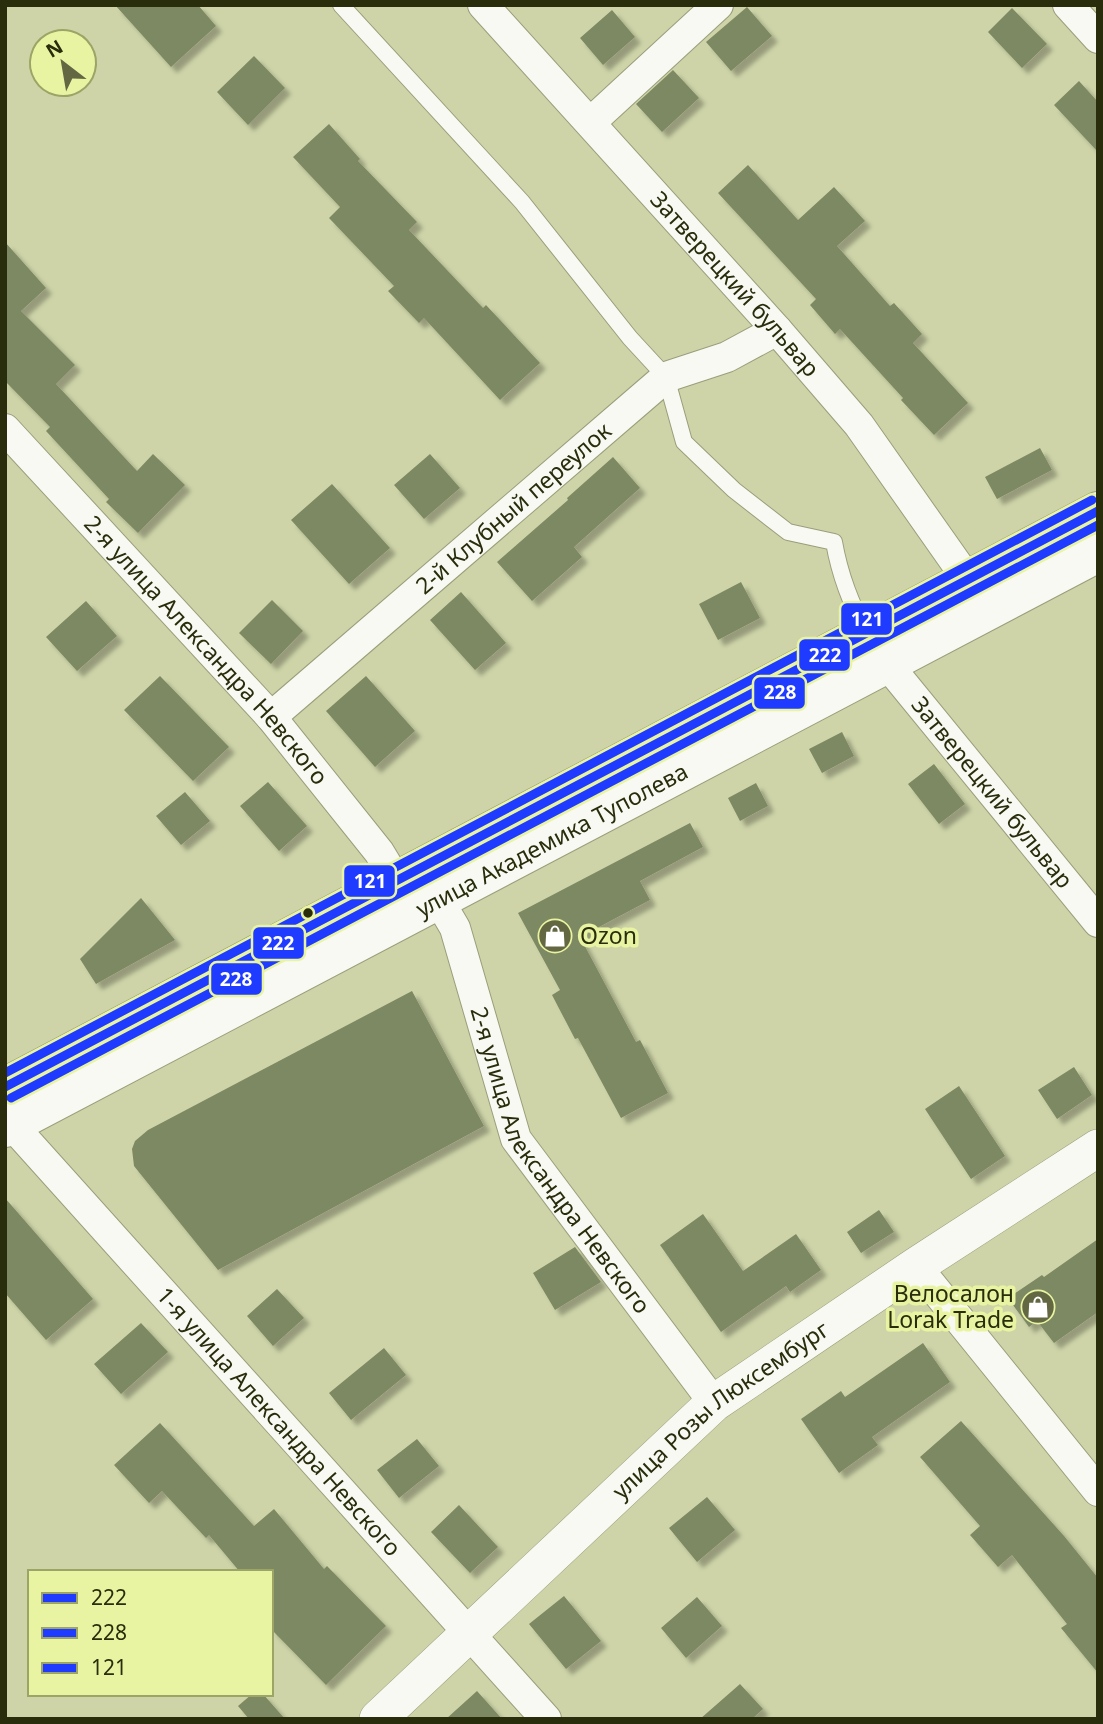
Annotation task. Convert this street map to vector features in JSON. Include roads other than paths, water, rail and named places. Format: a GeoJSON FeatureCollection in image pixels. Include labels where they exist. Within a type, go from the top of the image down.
{"type":"FeatureCollection","features":[{"type":"Feature","properties":{"kind":"main road","name":"улица Академика Туполева"},"geometry":{"type":"LineString","coordinates":[[9,1126],[438,899],[877,649],[968,580],[1098,511]]}},
{"type":"Feature","properties":{"kind":"main road","name":"улица Академика Туполева"},"geometry":{"type":"LineString","coordinates":[[18,1081],[396,880],[877,649],[948,632],[1098,553]]}},
{"type":"Feature","properties":{"kind":"main road"},"geometry":{"type":"LineString","coordinates":[[948,632],[967,605],[971,592],[968,580]]}},
{"type":"Feature","properties":{"kind":"main road"},"geometry":{"type":"LineString","coordinates":[[9,1126],[18,1081]]}},
{"type":"Feature","properties":{"kind":"street","name":"Затверецкий бульвар"},"geometry":{"type":"LineString","coordinates":[[483,5],[777,330],[859,425],[968,580]]}},
{"type":"Feature","properties":{"kind":"street"},"geometry":{"type":"LineString","coordinates":[[590,122],[718,5]]}},
{"type":"Feature","properties":{"kind":"street"},"geometry":{"type":"LineString","coordinates":[[1068,5],[1098,38]]}},
{"type":"Feature","properties":{"kind":"street","name":"2-й Клубный переулок"},"geometry":{"type":"LineString","coordinates":[[271,717],[666,377],[727,357],[777,330]]}},
{"type":"Feature","properties":{"kind":"street","name":"2-я улица Александра Невского"},"geometry":{"type":"LineString","coordinates":[[5,429],[271,717],[379,852],[396,880]]}},
{"type":"Feature","properties":{"kind":"street","name":"Затверецкий бульвар"},"geometry":{"type":"LineString","coordinates":[[877,649],[1098,922]]}},
{"type":"Feature","properties":{"kind":"street","name":"2-я улица Александра Невского"},"geometry":{"type":"LineString","coordinates":[[438,899],[455,928],[516,1139],[714,1403]]}},
{"type":"Feature","properties":{"kind":"street","name":"1-я улица Александра Невского"},"geometry":{"type":"LineString","coordinates":[[9,1126],[546,1719]]}},
{"type":"Feature","properties":{"kind":"street","name":"улица Розы Люксембург"},"geometry":{"type":"LineString","coordinates":[[378,1719],[714,1403],[1098,1147]]}},
{"type":"Feature","properties":{"kind":"street"},"geometry":{"type":"LineString","coordinates":[[916,1266],[1098,1491]]}},
{"type":"Feature","properties":{"kind":"lane"},"geometry":{"type":"LineString","coordinates":[[341,5],[522,202],[630,338],[666,377],[684,442],[734,489],[788,532],[834,542],[841,576],[853,609],[877,649]]}},
{"type":"Feature","properties":{"kind":"place","name":"Ozon"},"geometry":{"type":"Point","coordinates":[555,936]}},
{"type":"Feature","properties":{"kind":"place","name":"Велосалон Lorak Trade"},"geometry":{"type":"Point","coordinates":[1038,1307]}}]}
